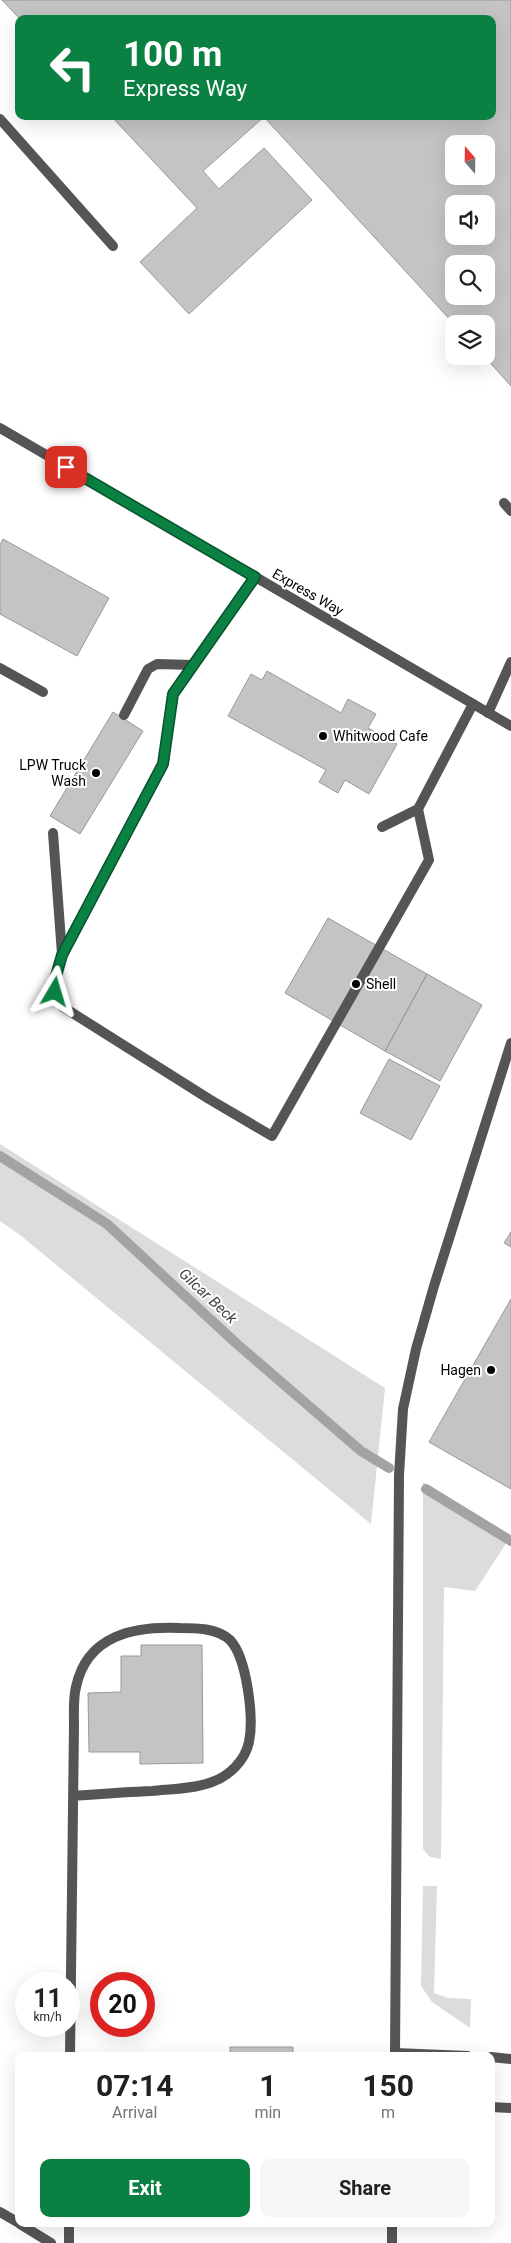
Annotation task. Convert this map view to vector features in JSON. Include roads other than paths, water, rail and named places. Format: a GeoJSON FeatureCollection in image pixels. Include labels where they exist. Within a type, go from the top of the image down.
{"type":"FeatureCollection","features":[{"type":"Feature","properties":{"kind":"street"},"geometry":{"type":"LineString","coordinates":[[0,119],[113,246]]}},
{"type":"Feature","properties":{"kind":"street","name":"Express Way"},"geometry":{"type":"LineString","coordinates":[[0,428],[511,726]]}},
{"type":"Feature","properties":{"kind":"street"},"geometry":{"type":"LineString","coordinates":[[255,577],[173,694],[163,764],[62,955],[56,976],[55,992],[63,1007],[272,1136],[429,860],[418,809]]}},
{"type":"Feature","properties":{"kind":"street"},"geometry":{"type":"LineString","coordinates":[[488,713],[511,662]]}},
{"type":"Feature","properties":{"kind":"street"},"geometry":{"type":"LineString","coordinates":[[124,715],[148,669],[158,664],[193,665]]}},
{"type":"Feature","properties":{"kind":"street"},"geometry":{"type":"LineString","coordinates":[[0,668],[44,692]]}},
{"type":"Feature","properties":{"kind":"street"},"geometry":{"type":"LineString","coordinates":[[382,827],[418,809],[473,704]]}},
{"type":"Feature","properties":{"kind":"street"},"geometry":{"type":"LineString","coordinates":[[53,833],[62,955]]}},
{"type":"Feature","properties":{"kind":"street"},"geometry":{"type":"LineString","coordinates":[[395,2052],[399,1494],[403,1409],[416,1349],[434,1286],[511,1043]]}},
{"type":"Feature","properties":{"kind":"street"},"geometry":{"type":"LineString","coordinates":[[70,2052],[73,1796],[75,1689],[80,1673],[88,1658],[99,1646],[132,1630],[152,1627],[208,1630],[215,1631],[229,1640],[240,1656],[249,1700],[249,1742],[242,1760],[230,1773],[213,1782],[187,1788],[73,1796]]}},
{"type":"Feature","properties":{"kind":"street"},"geometry":{"type":"LineString","coordinates":[[495,2057],[511,2059]]}},
{"type":"Feature","properties":{"kind":"street"},"geometry":{"type":"LineString","coordinates":[[495,2107],[511,2108]]}},
{"type":"Feature","properties":{"kind":"street"},"geometry":{"type":"LineString","coordinates":[[0,2212],[15,2221]]}},
{"type":"Feature","properties":{"kind":"street"},"geometry":{"type":"LineString","coordinates":[[26,2227],[52,2243]]}},
{"type":"Feature","properties":{"kind":"street"},"geometry":{"type":"LineString","coordinates":[[68,2243],[69,2227]]}},
{"type":"Feature","properties":{"kind":"street"},"geometry":{"type":"LineString","coordinates":[[392,2227],[392,2243]]}},
{"type":"Feature","properties":{"kind":"waterway","name":"Gilcar Beck"},"geometry":{"type":"LineString","coordinates":[[0,1156],[107,1224],[237,1344],[361,1451],[389,1468]]}},
{"type":"Feature","properties":{"kind":"waterway"},"geometry":{"type":"LineString","coordinates":[[426,1489],[511,1541]]}},
{"type":"Feature","properties":{"kind":"place","name":"Whitwood Cafe"},"geometry":{"type":"Point","coordinates":[323,736]}},
{"type":"Feature","properties":{"kind":"place","name":"LPW Truck Wash"},"geometry":{"type":"Point","coordinates":[96,773]}},
{"type":"Feature","properties":{"kind":"place","name":"Shell"},"geometry":{"type":"Point","coordinates":[356,984]}},
{"type":"Feature","properties":{"kind":"place","name":"Hagen"},"geometry":{"type":"Point","coordinates":[491,1370]}}]}
